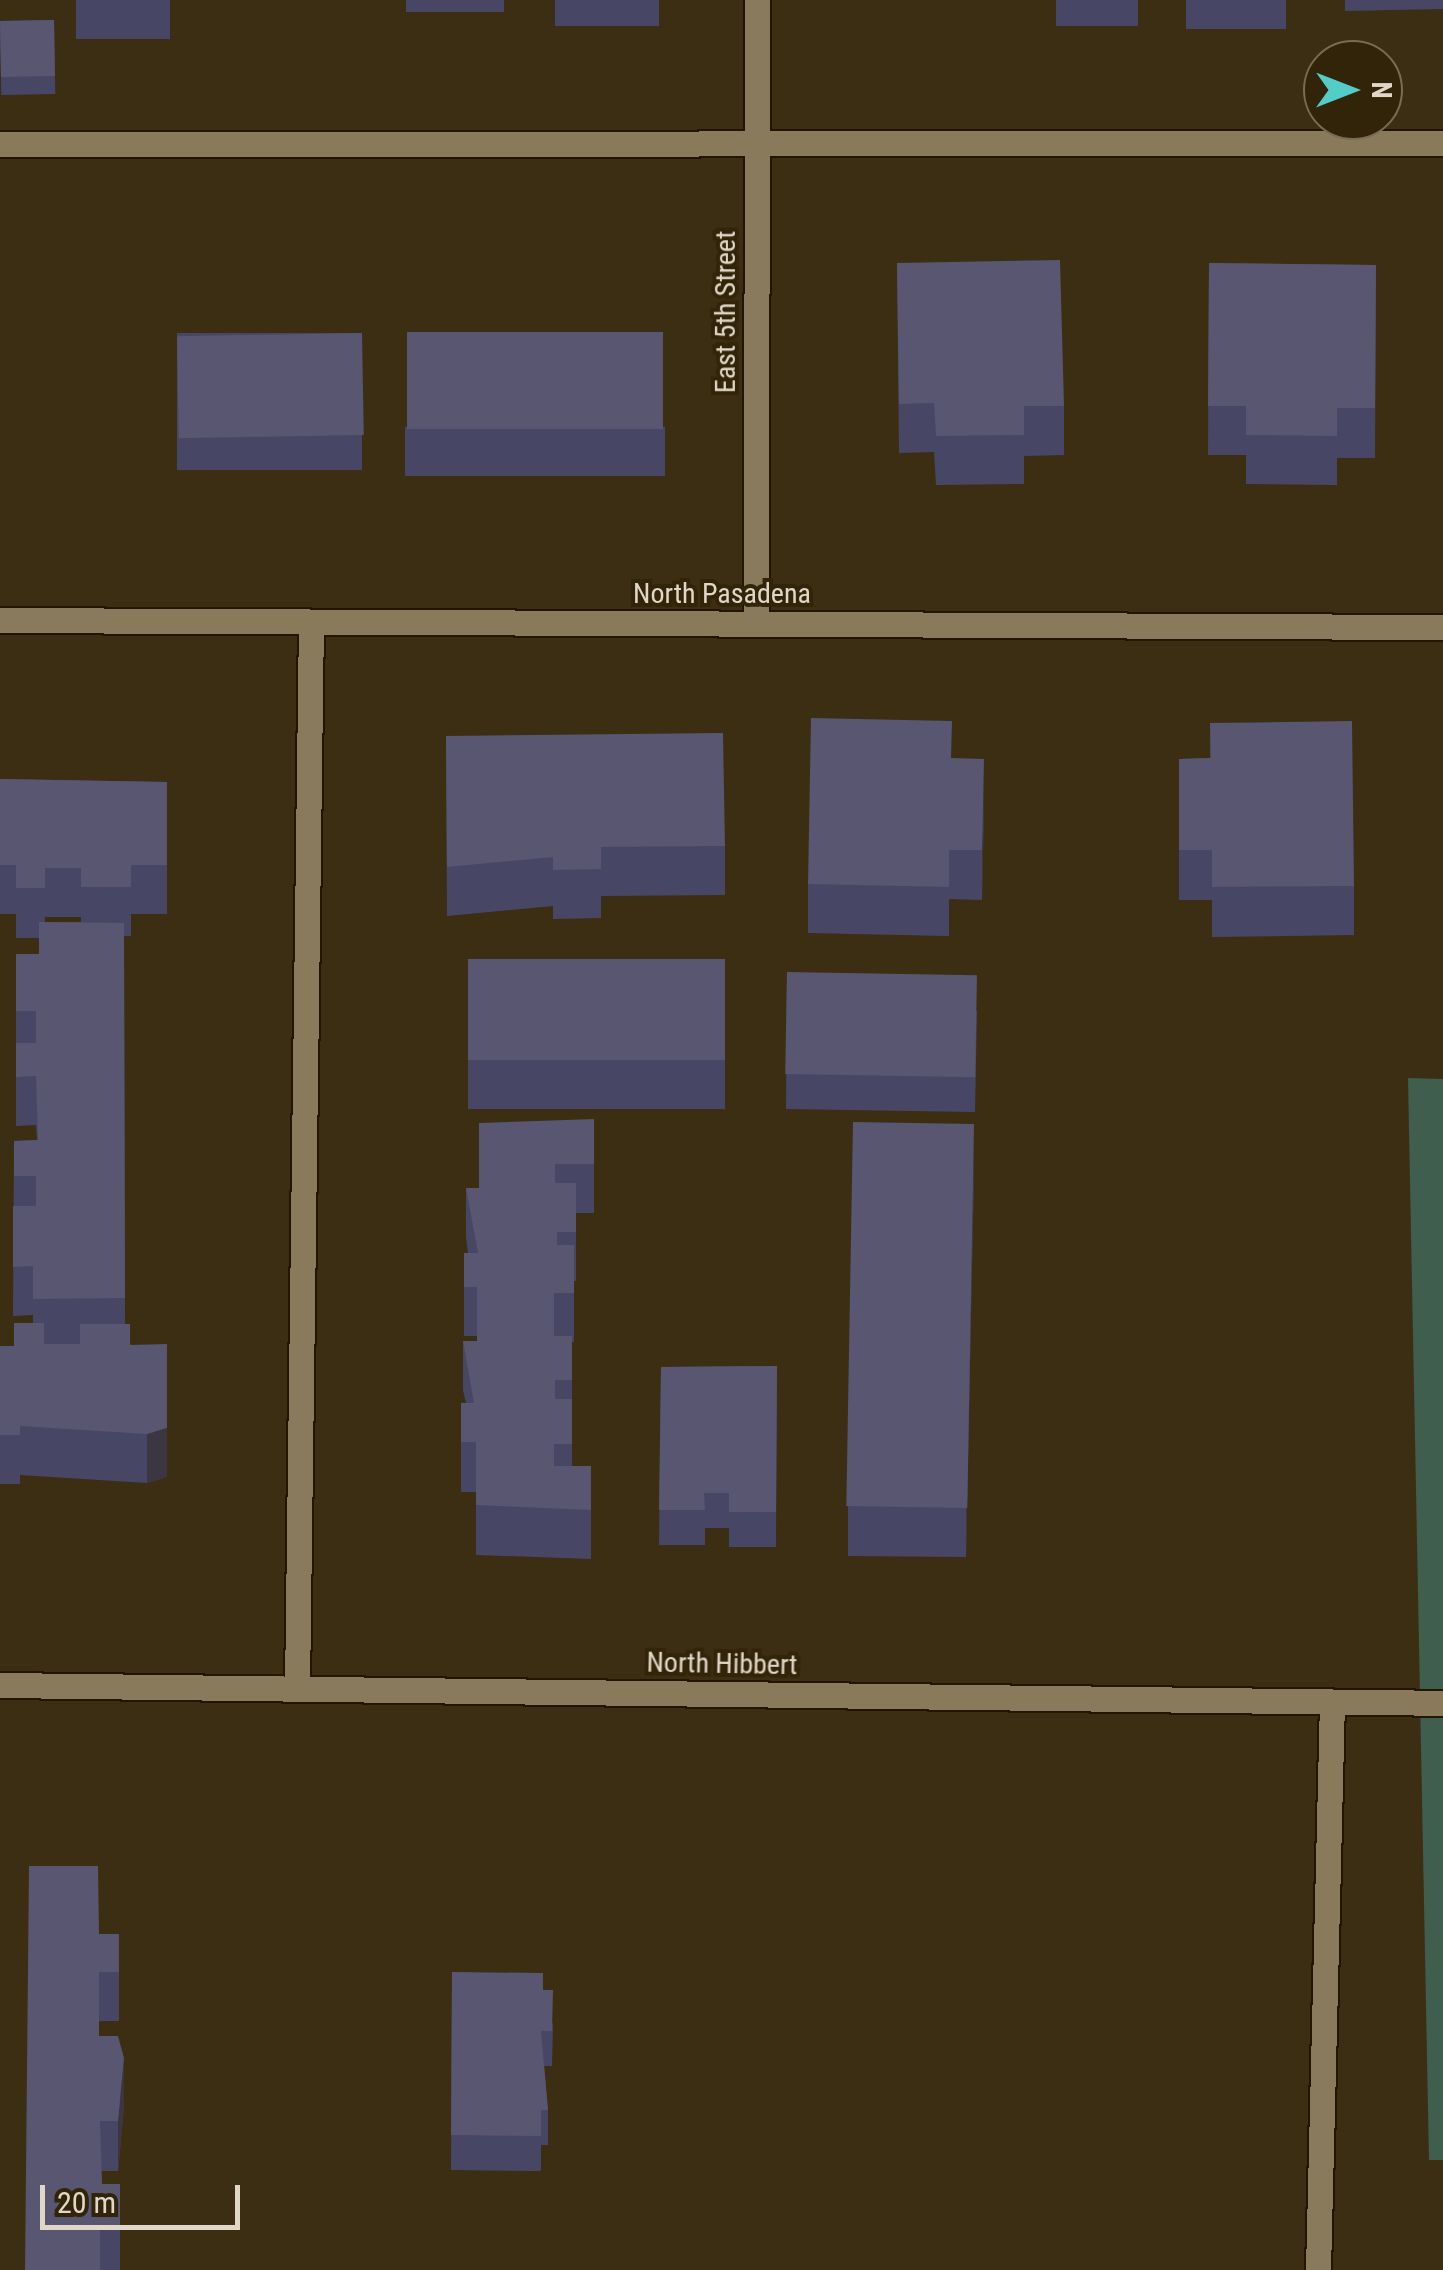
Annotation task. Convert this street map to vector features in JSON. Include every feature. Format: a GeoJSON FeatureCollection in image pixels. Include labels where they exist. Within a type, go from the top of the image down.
{"type":"FeatureCollection","features":[{"type":"Feature","properties":{"kind":"street","name":"East 5th Street"},"geometry":{"type":"LineString","coordinates":[[756,624],[757,0]]}},
{"type":"Feature","properties":{"kind":"street"},"geometry":{"type":"LineString","coordinates":[[0,144],[1443,143]]}},
{"type":"Feature","properties":{"kind":"street","name":"North Pasadena"},"geometry":{"type":"LineString","coordinates":[[0,620],[1443,627]]}},
{"type":"Feature","properties":{"kind":"street"},"geometry":{"type":"LineString","coordinates":[[297,1689],[311,622]]}},
{"type":"Feature","properties":{"kind":"street","name":"North Hibbert"},"geometry":{"type":"LineString","coordinates":[[0,1685],[1443,1703]]}},
{"type":"Feature","properties":{"kind":"street"},"geometry":{"type":"LineString","coordinates":[[1318,2270],[1332,1702]]}},
{"type":"Feature","properties":{"kind":"green space"},"geometry":{"type":"Polygon","coordinates":[[[1408,1078],[1443,1079],[1443,2160],[1429,2160],[1408,1078]]]}},
{"type":"Feature","properties":{"kind":"building"},"geometry":{"type":"Polygon","coordinates":[[[54,20],[55,76],[1,77],[0,21],[54,20]]]}},
{"type":"Feature","properties":{"kind":"building"},"geometry":{"type":"Polygon","coordinates":[[[1060,260],[1064,406],[1024,406],[1024,435],[936,436],[934,403],[899,404],[897,263],[1060,260]]]}},
{"type":"Feature","properties":{"kind":"building"},"geometry":{"type":"Polygon","coordinates":[[[1209,263],[1376,265],[1375,408],[1337,408],[1337,436],[1246,435],[1246,406],[1208,406],[1209,263]]]}},
{"type":"Feature","properties":{"kind":"building"},"geometry":{"type":"Polygon","coordinates":[[[407,332],[663,332],[663,429],[407,429],[407,332]]]}},
{"type":"Feature","properties":{"kind":"building"},"geometry":{"type":"Polygon","coordinates":[[[362,333],[364,435],[179,438],[177,336],[362,333]]]}},
{"type":"Feature","properties":{"kind":"building"},"geometry":{"type":"Polygon","coordinates":[[[811,718],[952,721],[951,758],[984,759],[982,850],[949,850],[949,887],[808,884],[811,718]]]}},
{"type":"Feature","properties":{"kind":"building"},"geometry":{"type":"Polygon","coordinates":[[[1352,721],[1354,886],[1212,887],[1212,850],[1179,850],[1179,759],[1211,758],[1210,723],[1352,721]]]}},
{"type":"Feature","properties":{"kind":"building"},"geometry":{"type":"Polygon","coordinates":[[[723,733],[725,846],[601,847],[601,869],[553,870],[553,857],[447,867],[446,736],[723,733]]]}},
{"type":"Feature","properties":{"kind":"building"},"geometry":{"type":"Polygon","coordinates":[[[0,779],[167,782],[167,865],[131,865],[131,887],[81,887],[81,868],[45,868],[45,888],[16,888],[16,865],[0,865],[0,779]]]}},
{"type":"Feature","properties":{"kind":"building"},"geometry":{"type":"Polygon","coordinates":[[[39,922],[124,923],[125,1298],[33,1299],[33,1266],[13,1267],[13,1206],[36,1206],[36,1176],[14,1176],[14,1141],[38,1140],[36,1076],[16,1077],[16,1043],[36,1043],[36,1011],[16,1011],[16,954],[39,954],[39,922]]]}},
{"type":"Feature","properties":{"kind":"building"},"geometry":{"type":"Polygon","coordinates":[[[468,959],[725,959],[725,1060],[468,1060],[468,959]]]}},
{"type":"Feature","properties":{"kind":"building"},"geometry":{"type":"Polygon","coordinates":[[[787,972],[977,975],[975,1077],[785,1074],[787,972]]]}},
{"type":"Feature","properties":{"kind":"building"},"geometry":{"type":"Polygon","coordinates":[[[594,1119],[594,1164],[555,1164],[555,1183],[576,1183],[576,1232],[557,1232],[557,1245],[574,1245],[574,1293],[554,1293],[554,1336],[572,1336],[572,1380],[555,1380],[555,1399],[572,1399],[572,1444],[554,1444],[554,1466],[591,1466],[591,1510],[476,1505],[476,1442],[461,1442],[461,1403],[474,1403],[463,1341],[477,1341],[477,1287],[464,1287],[464,1253],[478,1253],[466,1188],[479,1188],[479,1123],[594,1119]]]}},
{"type":"Feature","properties":{"kind":"building"},"geometry":{"type":"Polygon","coordinates":[[[853,1122],[974,1124],[967,1508],[846,1506],[853,1122]]]}},
{"type":"Feature","properties":{"kind":"building"},"geometry":{"type":"Polygon","coordinates":[[[14,1323],[44,1323],[44,1344],[80,1344],[80,1324],[130,1324],[130,1345],[167,1344],[167,1428],[147,1434],[20,1426],[20,1435],[0,1435],[0,1346],[14,1346],[14,1323]]]}},
{"type":"Feature","properties":{"kind":"building"},"geometry":{"type":"Polygon","coordinates":[[[777,1366],[776,1512],[729,1512],[729,1493],[704,1493],[705,1510],[659,1510],[661,1367],[777,1366]]]}},
{"type":"Feature","properties":{"kind":"building"},"geometry":{"type":"Polygon","coordinates":[[[29,1866],[98,1866],[99,1934],[119,1934],[119,1972],[99,1972],[99,2036],[118,2036],[124,2058],[118,2121],[100,2121],[102,2184],[120,2184],[120,2226],[100,2227],[100,2270],[25,2270],[29,1866]]]}},
{"type":"Feature","properties":{"kind":"building"},"geometry":{"type":"Polygon","coordinates":[[[452,1972],[543,1973],[543,1990],[553,1990],[552,2031],[541,2031],[548,2110],[541,2110],[541,2136],[451,2135],[452,1972]]]}}]}
